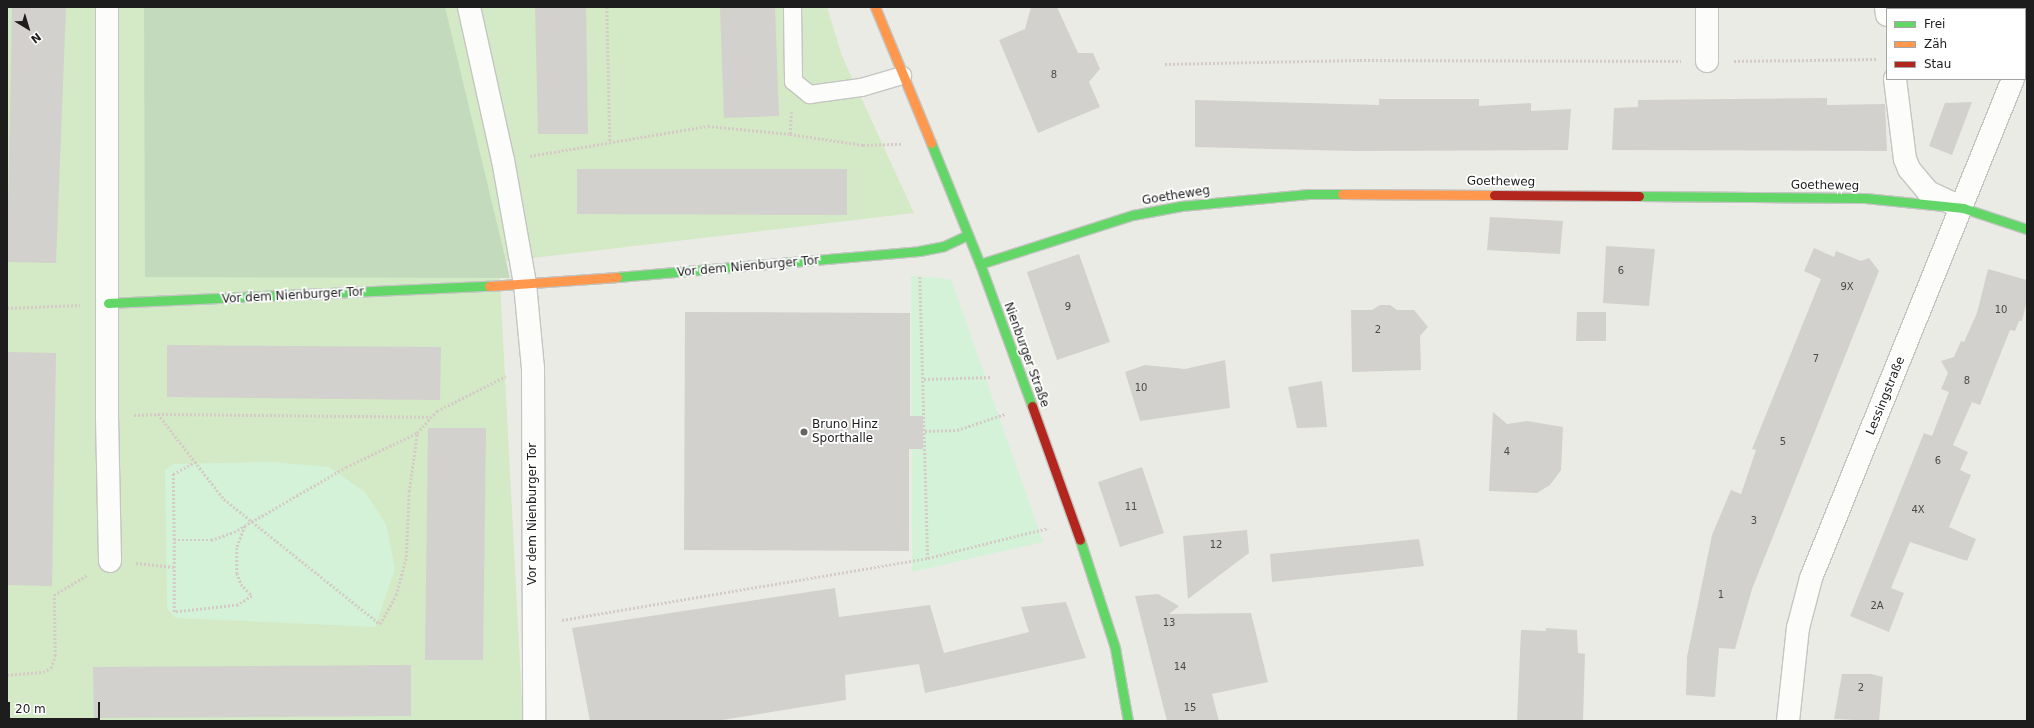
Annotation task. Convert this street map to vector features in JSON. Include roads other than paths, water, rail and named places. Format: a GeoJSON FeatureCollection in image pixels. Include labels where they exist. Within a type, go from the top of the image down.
{"type":"FeatureCollection","features":[{"type":"Feature","properties":{"kind":"street"},"geometry":{"type":"LineString","coordinates":[[107,7],[107,417],[110,561]]}},
{"type":"Feature","properties":{"kind":"street","name":"Vor dem Nienburger Tor"},"geometry":{"type":"LineString","coordinates":[[469,7],[503,160],[525,284],[533,368],[534,721]]}},
{"type":"Feature","properties":{"kind":"street","name":"Nienburger Straße"},"geometry":{"type":"LineString","coordinates":[[875,7],[980,264],[1073,519],[1115,648],[1128,721]]}},
{"type":"Feature","properties":{"kind":"street"},"geometry":{"type":"LineString","coordinates":[[1707,7],[1707,61]]}},
{"type":"Feature","properties":{"kind":"street"},"geometry":{"type":"LineString","coordinates":[[1895,80],[1905,159],[1910,169],[1928,192],[1963,208]]}},
{"type":"Feature","properties":{"kind":"street","name":"Lessingstraße"},"geometry":{"type":"LineString","coordinates":[[1788,721],[1798,628],[1811,578],[1963,208],[2013,80]]}},
{"type":"Feature","properties":{"kind":"street","name":"Goetheweg"},"geometry":{"type":"LineString","coordinates":[[980,264],[1133,215],[1181,206],[1308,194],[1865,198],[1963,208],[2027,229]]}},
{"type":"Feature","properties":{"kind":"street","name":"Vor dem Nienburger Tor"},"geometry":{"type":"LineString","coordinates":[[108,303],[525,284],[747,268],[919,251],[944,246],[968,235]]}},
{"type":"Feature","properties":{"kind":"lane"},"geometry":{"type":"LineString","coordinates":[[792,7],[793,81],[809,94],[861,87],[902,75]]}},
{"type":"Feature","properties":{"kind":"place","name":"Bruno Hinz Sporthalle"},"geometry":{"type":"Point","coordinates":[804,432]}}]}
